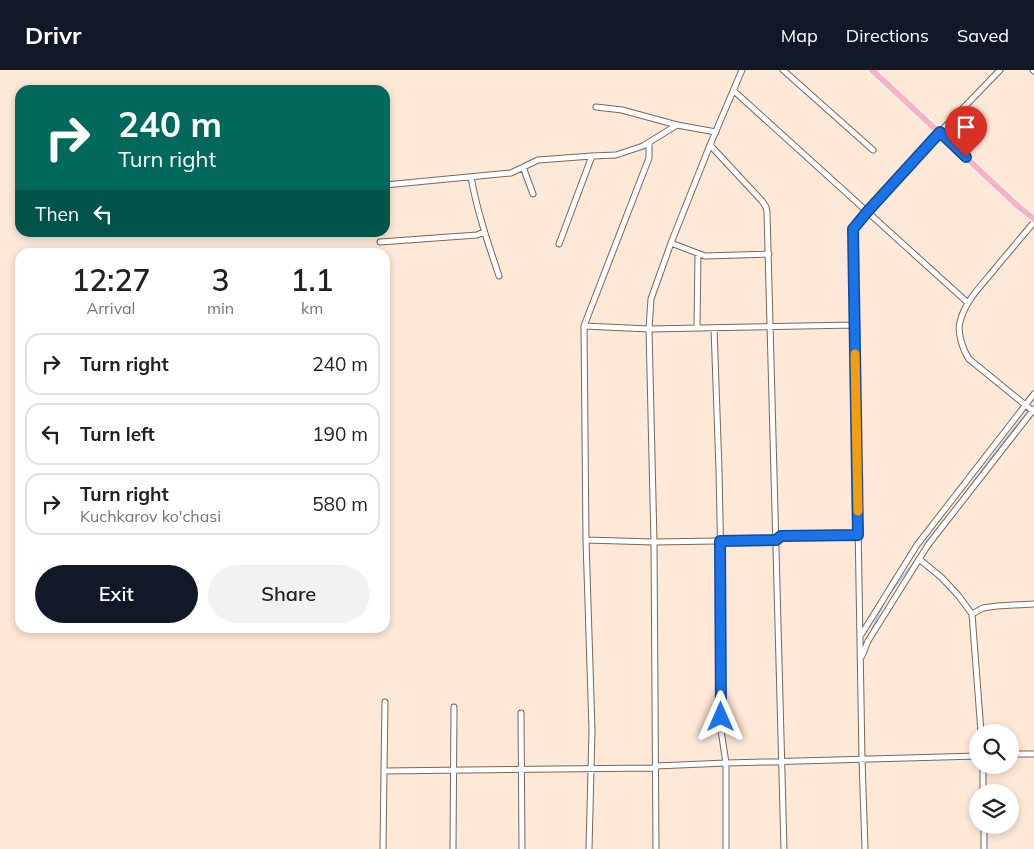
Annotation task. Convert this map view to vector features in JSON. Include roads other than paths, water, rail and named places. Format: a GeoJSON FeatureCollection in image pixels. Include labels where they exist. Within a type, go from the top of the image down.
{"type":"FeatureCollection","features":[{"type":"Feature","properties":{"kind":"main road"},"geometry":{"type":"LineString","coordinates":[[872,70],[1034,220]]}},
{"type":"Feature","properties":{"kind":"street"},"geometry":{"type":"LineString","coordinates":[[656,849],[654,542],[649,329],[651,299],[671,243],[742,70]]}},
{"type":"Feature","properties":{"kind":"street"},"geometry":{"type":"LineString","coordinates":[[783,70],[872,150]]}},
{"type":"Feature","properties":{"kind":"street"},"geometry":{"type":"LineString","coordinates":[[865,849],[853,229],[940,132],[1000,70]]}},
{"type":"Feature","properties":{"kind":"street"},"geometry":{"type":"LineString","coordinates":[[734,91],[967,302]]}},
{"type":"Feature","properties":{"kind":"street"},"geometry":{"type":"LineString","coordinates":[[596,107],[622,110],[677,125],[716,132]]}},
{"type":"Feature","properties":{"kind":"street"},"geometry":{"type":"LineString","coordinates":[[390,185],[511,172],[538,160],[616,155],[642,146],[677,125]]}},
{"type":"Feature","properties":{"kind":"street"},"geometry":{"type":"LineString","coordinates":[[589,849],[592,730],[586,540],[584,326],[648,158],[649,142]]}},
{"type":"Feature","properties":{"kind":"street"},"geometry":{"type":"LineString","coordinates":[[710,145],[762,200],[767,212],[784,849]]}},
{"type":"Feature","properties":{"kind":"street"},"geometry":{"type":"LineString","coordinates":[[559,244],[592,156]]}},
{"type":"Feature","properties":{"kind":"street"},"geometry":{"type":"LineString","coordinates":[[523,167],[533,194]]}},
{"type":"Feature","properties":{"kind":"street"},"geometry":{"type":"LineString","coordinates":[[471,177],[484,232],[499,276]]}},
{"type":"Feature","properties":{"kind":"street"},"geometry":{"type":"LineString","coordinates":[[860,659],[868,641],[928,545],[1033,411],[972,363],[966,354],[959,327],[967,302],[1034,220]]}},
{"type":"Feature","properties":{"kind":"street"},"geometry":{"type":"LineString","coordinates":[[380,242],[477,235],[484,232]]}},
{"type":"Feature","properties":{"kind":"street"},"geometry":{"type":"LineString","coordinates":[[671,243],[705,256],[769,254]]}},
{"type":"Feature","properties":{"kind":"street"},"geometry":{"type":"LineString","coordinates":[[698,254],[698,328]]}},
{"type":"Feature","properties":{"kind":"street"},"geometry":{"type":"LineString","coordinates":[[584,326],[649,329],[855,325]]}},
{"type":"Feature","properties":{"kind":"street"},"geometry":{"type":"LineString","coordinates":[[714,328],[722,615],[721,730],[726,762],[726,849]]}},
{"type":"Feature","properties":{"kind":"street"},"geometry":{"type":"LineString","coordinates":[[860,636],[917,545],[1034,394]]}},
{"type":"Feature","properties":{"kind":"street"},"geometry":{"type":"LineString","coordinates":[[586,540],[654,542],[776,540],[781,536],[858,535]]}},
{"type":"Feature","properties":{"kind":"street"},"geometry":{"type":"LineString","coordinates":[[919,559],[941,577],[972,614],[980,724]]}},
{"type":"Feature","properties":{"kind":"street"},"geometry":{"type":"LineString","coordinates":[[972,614],[983,608],[1034,604]]}},
{"type":"Feature","properties":{"kind":"street"},"geometry":{"type":"LineString","coordinates":[[383,849],[385,702]]}},
{"type":"Feature","properties":{"kind":"street"},"geometry":{"type":"LineString","coordinates":[[453,849],[454,707]]}},
{"type":"Feature","properties":{"kind":"street"},"geometry":{"type":"LineString","coordinates":[[521,713],[522,849]]}},
{"type":"Feature","properties":{"kind":"street"},"geometry":{"type":"LineString","coordinates":[[1019,754],[1034,754]]}},
{"type":"Feature","properties":{"kind":"street"},"geometry":{"type":"LineString","coordinates":[[384,771],[653,768],[656,766],[726,762],[969,756]]}},
{"type":"Feature","properties":{"kind":"street"},"geometry":{"type":"LineString","coordinates":[[984,834],[984,849]]}},
{"type":"Feature","properties":{"kind":"waterway"},"geometry":{"type":"LineString","coordinates":[[955,506],[1029,410]]}},
{"type":"Feature","properties":{"kind":"waterway"},"geometry":{"type":"LineString","coordinates":[[867,639],[886,599],[919,555]]}}]}
